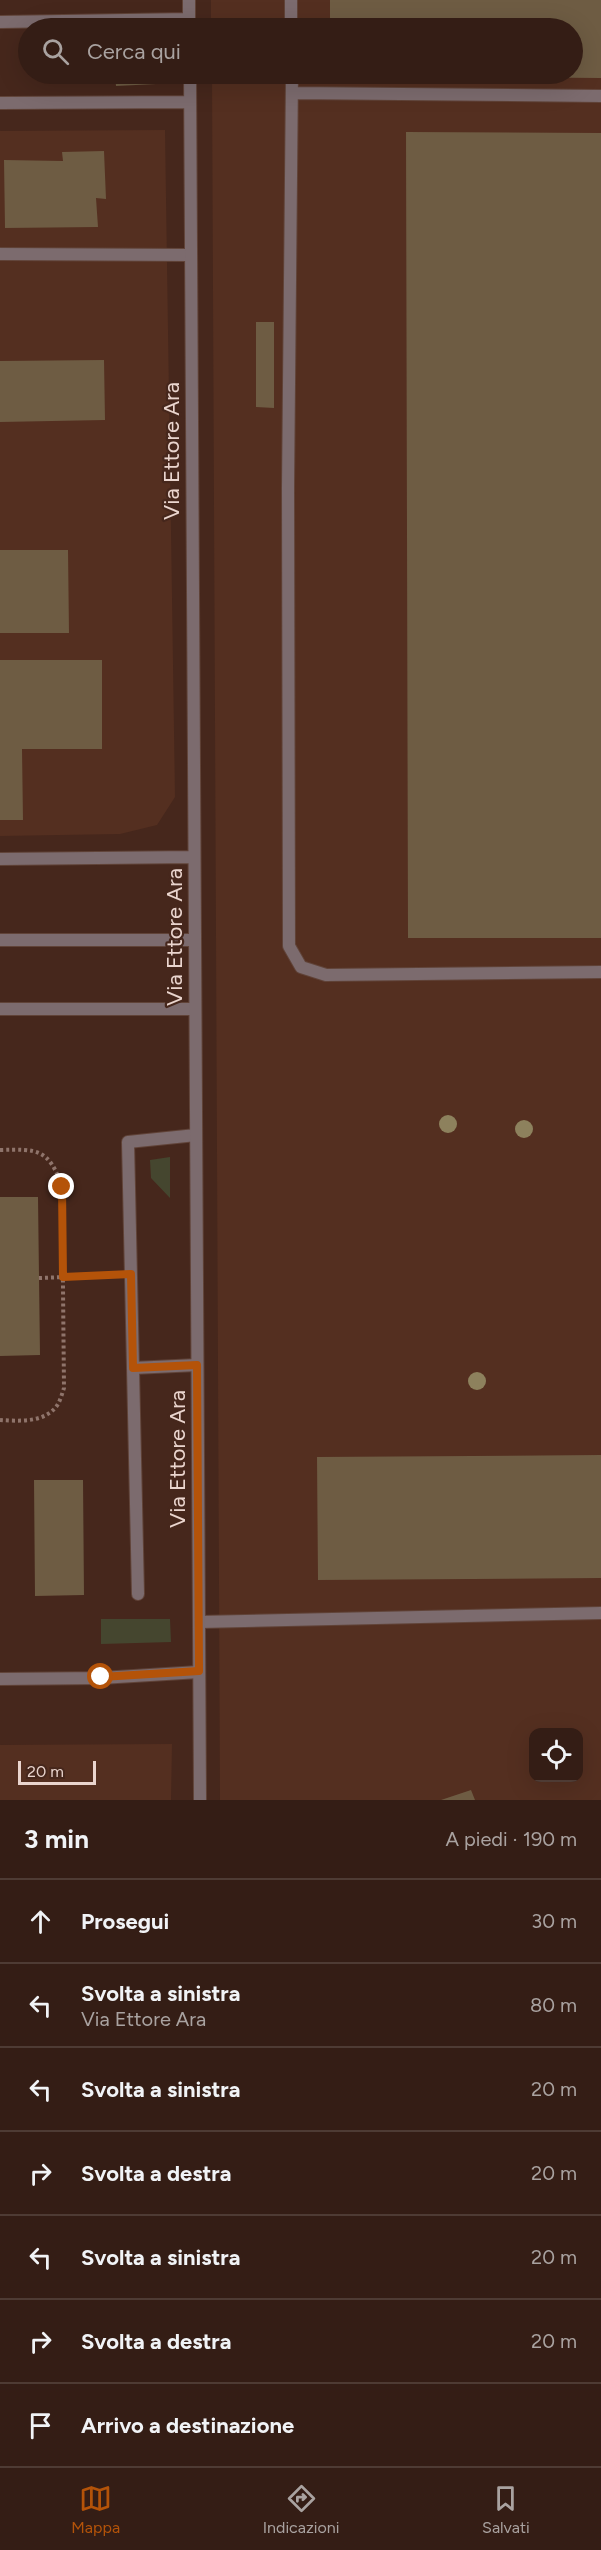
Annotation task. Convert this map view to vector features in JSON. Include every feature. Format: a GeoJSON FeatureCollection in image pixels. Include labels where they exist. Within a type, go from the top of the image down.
{"type":"FeatureCollection","features":[{"type":"Feature","properties":{"kind":"street"},"geometry":{"type":"LineString","coordinates":[[189,0],[189,18]]}},
{"type":"Feature","properties":{"kind":"street"},"geometry":{"type":"LineString","coordinates":[[291,0],[291,18]]}},
{"type":"Feature","properties":{"kind":"street"},"geometry":{"type":"LineString","coordinates":[[0,22],[18,22]]}},
{"type":"Feature","properties":{"kind":"street","name":"Via Ettore Ara"},"geometry":{"type":"LineString","coordinates":[[190,84],[200,1800]]}},
{"type":"Feature","properties":{"kind":"street"},"geometry":{"type":"LineString","coordinates":[[292,84],[288,488],[289,946],[301,967],[326,975],[601,972]]}},
{"type":"Feature","properties":{"kind":"street"},"geometry":{"type":"LineString","coordinates":[[292,93],[601,96]]}},
{"type":"Feature","properties":{"kind":"street"},"geometry":{"type":"LineString","coordinates":[[0,103],[190,102]]}},
{"type":"Feature","properties":{"kind":"street"},"geometry":{"type":"LineString","coordinates":[[0,254],[190,255]]}},
{"type":"Feature","properties":{"kind":"street"},"geometry":{"type":"LineString","coordinates":[[0,859],[194,857]]}},
{"type":"Feature","properties":{"kind":"street"},"geometry":{"type":"LineString","coordinates":[[0,940],[195,940]]}},
{"type":"Feature","properties":{"kind":"street"},"geometry":{"type":"LineString","coordinates":[[0,1009],[195,1009]]}},
{"type":"Feature","properties":{"kind":"street"},"geometry":{"type":"LineString","coordinates":[[138,1594],[128,1142],[196,1135]]}},
{"type":"Feature","properties":{"kind":"street"},"geometry":{"type":"LineString","coordinates":[[133,1368],[197,1365]]}},
{"type":"Feature","properties":{"kind":"street"},"geometry":{"type":"LineString","coordinates":[[199,1622],[601,1613]]}},
{"type":"Feature","properties":{"kind":"street"},"geometry":{"type":"LineString","coordinates":[[0,1679],[101,1677],[199,1671]]}},
{"type":"Feature","properties":{"kind":"path"},"geometry":{"type":"LineString","coordinates":[[0,1150],[33,1149],[45,1155],[56,1169],[62,1187],[64,1388],[56,1407],[41,1417],[26,1421],[0,1420]]}},
{"type":"Feature","properties":{"kind":"path"},"geometry":{"type":"LineString","coordinates":[[39,1278],[131,1274]]}},
{"type":"Feature","properties":{"kind":"shaded area"},"geometry":{"type":"Polygon","coordinates":[[[211,0],[601,0],[601,1800],[220,1800],[212,84],[583,84],[583,18],[211,18],[211,0]]]}},
{"type":"Feature","properties":{"kind":"shaded area"},"geometry":{"type":"Polygon","coordinates":[[[165,130],[175,797],[157,825],[120,834],[0,836],[0,131],[165,130]]]}},
{"type":"Feature","properties":{"kind":"shaded area"},"geometry":{"type":"Polygon","coordinates":[[[172,1744],[171,1800],[0,1800],[0,1745],[172,1744]]]}},
{"type":"Feature","properties":{"kind":"green space"},"geometry":{"type":"Polygon","coordinates":[[[170,1157],[170,1198],[151,1178],[150,1160],[170,1157]]]}},
{"type":"Feature","properties":{"kind":"green space"},"geometry":{"type":"Polygon","coordinates":[[[101,1619],[170,1619],[171,1642],[101,1644],[101,1619]]]}},
{"type":"Feature","properties":{"kind":"building"},"geometry":{"type":"Polygon","coordinates":[[[330,0],[601,0],[601,78],[583,78],[583,18],[330,18],[330,0]]]}},
{"type":"Feature","properties":{"kind":"building"},"geometry":{"type":"Polygon","coordinates":[[[116,84],[156,84],[116,86],[116,84]]]}},
{"type":"Feature","properties":{"kind":"building"},"geometry":{"type":"Polygon","coordinates":[[[406,132],[601,133],[601,938],[408,938],[406,132]]]}},
{"type":"Feature","properties":{"kind":"building"},"geometry":{"type":"Polygon","coordinates":[[[104,151],[106,199],[96,198],[98,227],[5,228],[4,160],[63,161],[62,152],[104,151]]]}},
{"type":"Feature","properties":{"kind":"building"},"geometry":{"type":"Polygon","coordinates":[[[256,322],[274,322],[274,408],[256,407],[256,322]]]}},
{"type":"Feature","properties":{"kind":"building"},"geometry":{"type":"Polygon","coordinates":[[[104,360],[105,420],[0,422],[0,361],[104,360]]]}},
{"type":"Feature","properties":{"kind":"building"},"geometry":{"type":"Polygon","coordinates":[[[0,550],[68,550],[69,633],[0,633],[0,550]]]}},
{"type":"Feature","properties":{"kind":"building"},"geometry":{"type":"Polygon","coordinates":[[[0,660],[102,660],[102,749],[22,749],[23,820],[0,820],[0,660]]]}},
{"type":"Feature","properties":{"kind":"building"},"geometry":{"type":"Polygon","coordinates":[[[0,1197],[38,1197],[40,1355],[0,1356],[0,1197]]]}},
{"type":"Feature","properties":{"kind":"building"},"geometry":{"type":"Polygon","coordinates":[[[601,1455],[601,1578],[318,1580],[317,1457],[601,1455]]]}},
{"type":"Feature","properties":{"kind":"building"},"geometry":{"type":"Polygon","coordinates":[[[34,1480],[83,1480],[84,1595],[35,1596],[34,1480]]]}},
{"type":"Feature","properties":{"kind":"building"},"geometry":{"type":"Polygon","coordinates":[[[471,1790],[475,1800],[441,1800],[471,1790]]]}},
{"type":"Feature","properties":{"kind":"route"},"geometry":{"type":"LineString","coordinates":[[62,1187],[63,1277],[131,1274],[133,1368],[197,1365],[199,1671],[101,1677]]}}]}
